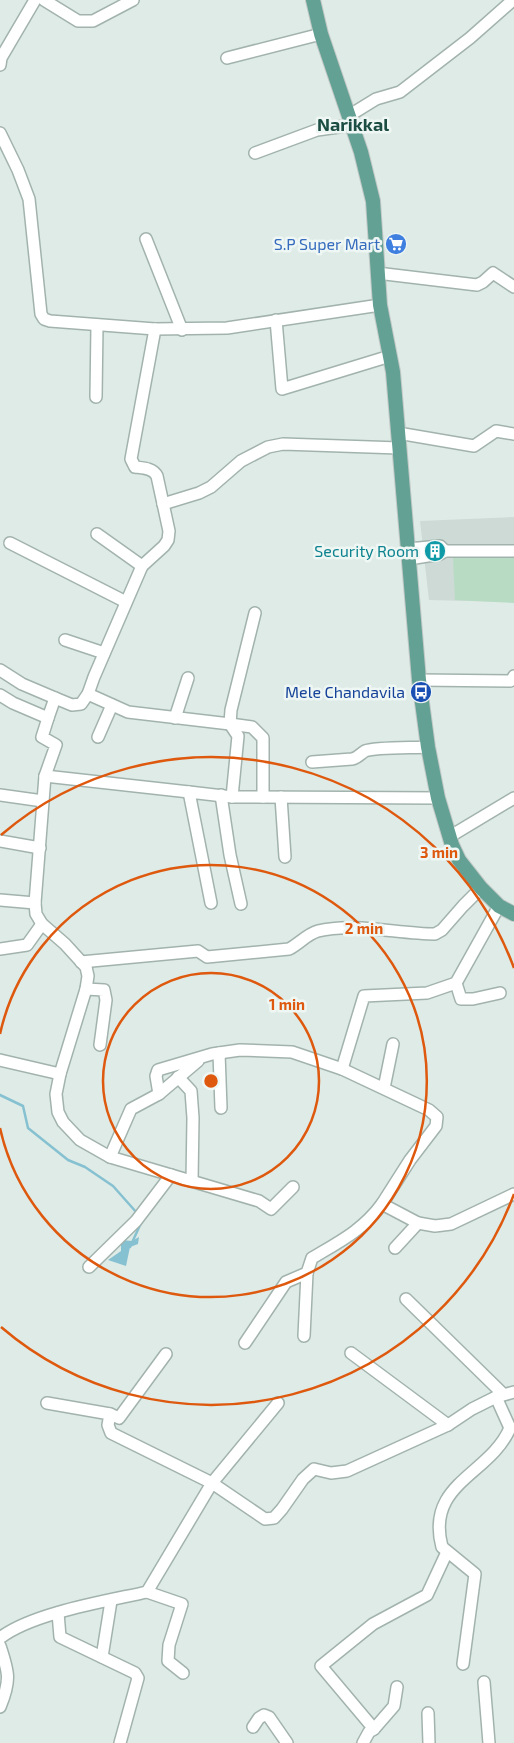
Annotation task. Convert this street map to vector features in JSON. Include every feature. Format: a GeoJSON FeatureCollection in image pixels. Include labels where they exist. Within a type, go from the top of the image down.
{"type":"FeatureCollection","features":[{"type":"Feature","properties":{"kind":"main road"},"geometry":{"type":"LineString","coordinates":[[313,0],[321,34],[352,120],[373,201],[380,305],[390,356],[420,680],[428,747],[438,798],[449,837],[459,860],[481,888],[500,906],[514,914]]}},
{"type":"Feature","properties":{"kind":"street"},"geometry":{"type":"LineString","coordinates":[[0,60],[36,0]]}},
{"type":"Feature","properties":{"kind":"street"},"geometry":{"type":"LineString","coordinates":[[44,0],[78,21],[93,21],[133,0]]}},
{"type":"Feature","properties":{"kind":"street"},"geometry":{"type":"LineString","coordinates":[[255,153],[317,130],[352,120],[376,99],[400,92],[470,38],[513,0]]}},
{"type":"Feature","properties":{"kind":"street"},"geometry":{"type":"LineString","coordinates":[[227,58],[321,34]]}},
{"type":"Feature","properties":{"kind":"street"},"geometry":{"type":"LineString","coordinates":[[0,133],[18,170],[29,199],[41,314],[44,319],[155,330],[182,330],[227,328],[380,305]]}},
{"type":"Feature","properties":{"kind":"street"},"geometry":{"type":"LineString","coordinates":[[146,239],[182,330]]}},
{"type":"Feature","properties":{"kind":"street"},"geometry":{"type":"LineString","coordinates":[[378,273],[477,285],[493,273],[496,273],[514,286]]}},
{"type":"Feature","properties":{"kind":"street"},"geometry":{"type":"LineString","coordinates":[[276,320],[282,389],[390,356]]}},
{"type":"Feature","properties":{"kind":"street"},"geometry":{"type":"LineString","coordinates":[[96,397],[97,325]]}},
{"type":"Feature","properties":{"kind":"street"},"geometry":{"type":"LineString","coordinates":[[0,670],[22,684],[54,698],[72,705],[81,704],[88,694],[142,566],[168,540],[169,531],[155,472],[135,467],[131,459],[155,330]]}},
{"type":"Feature","properties":{"kind":"street"},"geometry":{"type":"LineString","coordinates":[[398,433],[474,446],[496,431],[514,434]]}},
{"type":"Feature","properties":{"kind":"street"},"geometry":{"type":"LineString","coordinates":[[163,504],[199,493],[211,487],[241,461],[268,446],[283,444],[399,448]]}},
{"type":"Feature","properties":{"kind":"street"},"geometry":{"type":"LineString","coordinates":[[97,534],[142,566]]}},
{"type":"Feature","properties":{"kind":"street"},"geometry":{"type":"LineString","coordinates":[[10,543],[126,602]]}},
{"type":"Feature","properties":{"kind":"street"},"geometry":{"type":"LineString","coordinates":[[408,554],[440,554],[445,551],[514,551]]}},
{"type":"Feature","properties":{"kind":"street"},"geometry":{"type":"LineString","coordinates":[[242,904],[230,855],[226,796],[238,736],[230,724],[231,710],[255,613]]}},
{"type":"Feature","properties":{"kind":"street"},"geometry":{"type":"LineString","coordinates":[[66,640],[104,653]]}},
{"type":"Feature","properties":{"kind":"street"},"geometry":{"type":"LineString","coordinates":[[420,680],[510,681],[514,676]]}},
{"type":"Feature","properties":{"kind":"street"},"geometry":{"type":"LineString","coordinates":[[175,718],[188,678]]}},
{"type":"Feature","properties":{"kind":"street"},"geometry":{"type":"LineString","coordinates":[[88,694],[128,712],[252,727],[263,738],[262,797]]}},
{"type":"Feature","properties":{"kind":"street"},"geometry":{"type":"LineString","coordinates":[[0,695],[13,703],[48,718]]}},
{"type":"Feature","properties":{"kind":"street"},"geometry":{"type":"LineString","coordinates":[[54,698],[42,737],[56,744],[45,776],[35,903],[36,914],[42,924],[65,944],[86,967],[88,976],[60,1074],[56,1094],[58,1112],[63,1122],[80,1140],[110,1157],[259,1201],[271,1209],[293,1187]]}},
{"type":"Feature","properties":{"kind":"street"},"geometry":{"type":"LineString","coordinates":[[98,737],[112,705]]}},
{"type":"Feature","properties":{"kind":"street"},"geometry":{"type":"LineString","coordinates":[[312,762],[352,760],[365,752],[379,750],[428,747]]}},
{"type":"Feature","properties":{"kind":"street"},"geometry":{"type":"LineString","coordinates":[[45,776],[226,796],[438,798]]}},
{"type":"Feature","properties":{"kind":"street"},"geometry":{"type":"LineString","coordinates":[[189,792],[212,903]]}},
{"type":"Feature","properties":{"kind":"street"},"geometry":{"type":"LineString","coordinates":[[0,795],[43,800]]}},
{"type":"Feature","properties":{"kind":"street"},"geometry":{"type":"LineString","coordinates":[[281,797],[285,857]]}},
{"type":"Feature","properties":{"kind":"street"},"geometry":{"type":"LineString","coordinates":[[449,837],[514,798]]}},
{"type":"Feature","properties":{"kind":"street"},"geometry":{"type":"LineString","coordinates":[[0,841],[40,848]]}},
{"type":"Feature","properties":{"kind":"street"},"geometry":{"type":"LineString","coordinates":[[81,962],[198,951],[207,957],[288,949],[317,931],[353,928],[435,934],[442,930],[481,888]]}},
{"type":"Feature","properties":{"kind":"street"},"geometry":{"type":"LineString","coordinates":[[0,900],[35,903]]}},
{"type":"Feature","properties":{"kind":"street"},"geometry":{"type":"LineString","coordinates":[[342,1068],[364,996],[426,992],[456,983],[500,906]]}},
{"type":"Feature","properties":{"kind":"street"},"geometry":{"type":"LineString","coordinates":[[0,949],[27,945],[42,924]]}},
{"type":"Feature","properties":{"kind":"street"},"geometry":{"type":"LineString","coordinates":[[456,983],[461,999],[464,1000],[500,992]]}},
{"type":"Feature","properties":{"kind":"street"},"geometry":{"type":"LineString","coordinates":[[86,988],[104,990],[106,1000],[100,1045]]}},
{"type":"Feature","properties":{"kind":"street"},"geometry":{"type":"LineString","coordinates":[[384,1088],[393,1044]]}},
{"type":"Feature","properties":{"kind":"street"},"geometry":{"type":"LineString","coordinates":[[159,1094],[156,1076],[158,1070],[219,1053],[240,1050],[292,1052],[342,1068],[429,1110],[436,1117],[436,1126],[410,1160],[373,1216],[354,1233],[312,1258],[306,1273],[304,1336]]}},
{"type":"Feature","properties":{"kind":"street"},"geometry":{"type":"LineString","coordinates":[[219,1053],[221,1108]]}},
{"type":"Feature","properties":{"kind":"street"},"geometry":{"type":"LineString","coordinates":[[110,1157],[131,1109],[159,1094],[204,1057]]}},
{"type":"Feature","properties":{"kind":"street"},"geometry":{"type":"LineString","coordinates":[[0,1060],[60,1074]]}},
{"type":"Feature","properties":{"kind":"street"},"geometry":{"type":"LineString","coordinates":[[178,1077],[191,1091],[193,1118],[192,1181]]}},
{"type":"Feature","properties":{"kind":"street"},"geometry":{"type":"LineString","coordinates":[[89,1267],[136,1221],[171,1175]]}},
{"type":"Feature","properties":{"kind":"street"},"geometry":{"type":"LineString","coordinates":[[382,1204],[418,1223],[435,1226],[451,1224],[514,1194]]}},
{"type":"Feature","properties":{"kind":"street"},"geometry":{"type":"LineString","coordinates":[[395,1248],[418,1223]]}},
{"type":"Feature","properties":{"kind":"street"},"geometry":{"type":"LineString","coordinates":[[245,1343],[286,1282],[306,1273]]}},
{"type":"Feature","properties":{"kind":"street"},"geometry":{"type":"LineString","coordinates":[[406,1299],[504,1394],[506,1416],[510,1428],[504,1440],[447,1497],[441,1513],[439,1528],[442,1547],[475,1574],[463,1664]]}},
{"type":"Feature","properties":{"kind":"street"},"geometry":{"type":"LineString","coordinates":[[351,1353],[448,1424]]}},
{"type":"Feature","properties":{"kind":"street"},"geometry":{"type":"LineString","coordinates":[[47,1403],[110,1414],[119,1418],[166,1354]]}},
{"type":"Feature","properties":{"kind":"street"},"geometry":{"type":"LineString","coordinates":[[110,1414],[108,1425],[111,1433],[212,1483],[265,1519],[274,1518],[282,1510],[303,1479],[314,1469],[331,1473],[346,1471],[448,1424],[472,1409],[504,1394]]}},
{"type":"Feature","properties":{"kind":"street"},"geometry":{"type":"LineString","coordinates":[[147,1592],[212,1483],[278,1403]]}},
{"type":"Feature","properties":{"kind":"street"},"geometry":{"type":"LineString","coordinates":[[374,1729],[322,1666],[373,1624],[427,1595],[447,1552]]}},
{"type":"Feature","properties":{"kind":"street"},"geometry":{"type":"LineString","coordinates":[[0,1638],[11,1630],[58,1613],[147,1592],[182,1604],[169,1646],[168,1661],[183,1673]]}},
{"type":"Feature","properties":{"kind":"street"},"geometry":{"type":"LineString","coordinates":[[102,1657],[111,1601]]}},
{"type":"Feature","properties":{"kind":"street"},"geometry":{"type":"LineString","coordinates":[[58,1613],[60,1637],[135,1673],[138,1678],[120,1743]]}},
{"type":"Feature","properties":{"kind":"street"},"geometry":{"type":"LineString","coordinates":[[0,1646],[9,1679],[3,1690],[0,1706]]}},
{"type":"Feature","properties":{"kind":"street"},"geometry":{"type":"LineString","coordinates":[[484,1682],[489,1743]]}},
{"type":"Feature","properties":{"kind":"street"},"geometry":{"type":"LineString","coordinates":[[362,1743],[369,1732],[374,1729],[394,1706],[397,1687]]}},
{"type":"Feature","properties":{"kind":"street"},"geometry":{"type":"LineString","coordinates":[[428,1713],[429,1743]]}},
{"type":"Feature","properties":{"kind":"street"},"geometry":{"type":"LineString","coordinates":[[253,1727],[258,1718],[264,1715],[269,1717],[287,1743]]}},
{"type":"Feature","properties":{"kind":"shaded area"},"geometry":{"type":"Polygon","coordinates":[[[514,517],[514,602],[429,600],[420,521],[514,517]]]}},
{"type":"Feature","properties":{"kind":"green space"},"geometry":{"type":"Polygon","coordinates":[[[514,556],[514,603],[455,600],[453,558],[514,556]]]}},
{"type":"Feature","properties":{"kind":"water"},"geometry":{"type":"Polygon","coordinates":[[[139,1237],[138,1244],[130,1247],[126,1266],[108,1260],[121,1251],[121,1240],[132,1241],[139,1237]]]}},
{"type":"Feature","properties":{"kind":"waterway"},"geometry":{"type":"LineString","coordinates":[[0,1095],[23,1106],[28,1128],[68,1160],[85,1167],[113,1186],[137,1213]]}},
{"type":"Feature","properties":{"kind":"waterway"},"geometry":{"type":"LineString","coordinates":[[130,1247],[141,1223]]}},
{"type":"Feature","properties":{"kind":"place","name":"S.P Super Mart"},"geometry":{"type":"Point","coordinates":[396,244]}},
{"type":"Feature","properties":{"kind":"place","name":"Security Room"},"geometry":{"type":"Point","coordinates":[435,551]}},
{"type":"Feature","properties":{"kind":"place","name":"Mele Chandavila"},"geometry":{"type":"Point","coordinates":[421,692]}},
{"type":"Feature","properties":{"kind":"district","name":"Narikkal"},"geometry":{"type":"Point","coordinates":[353,125]}}]}
